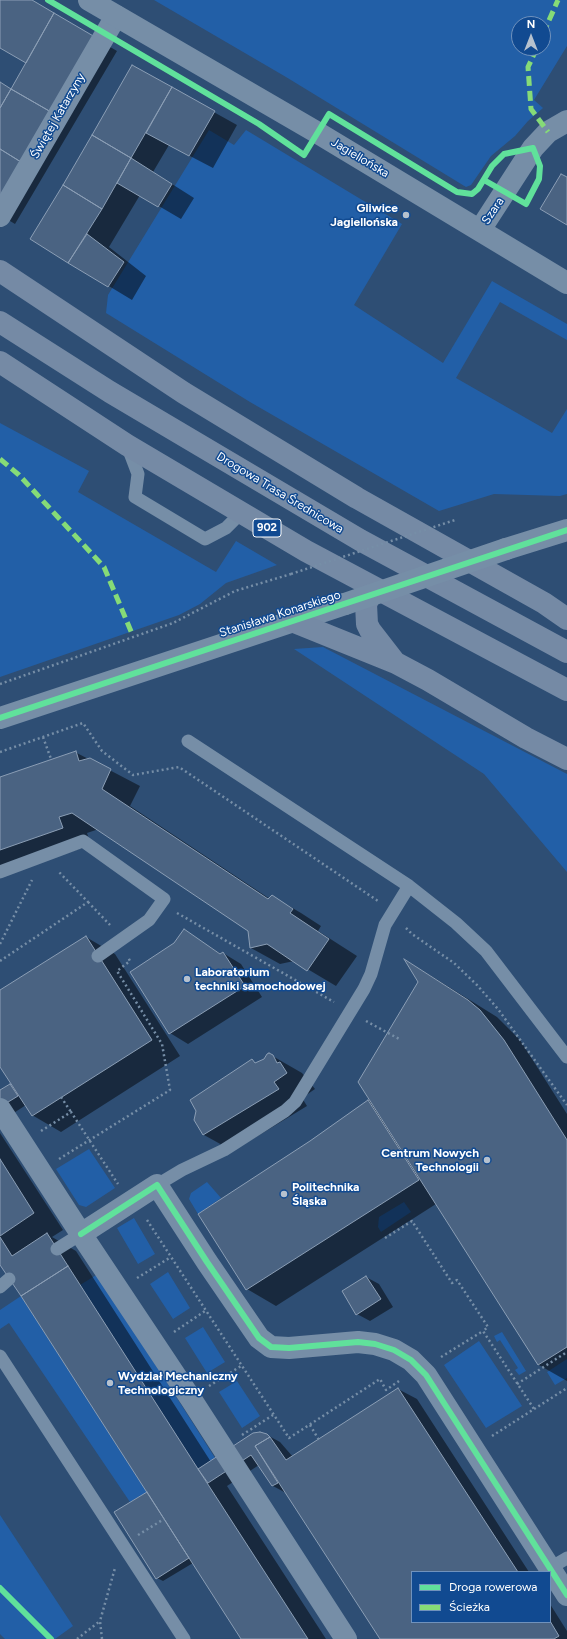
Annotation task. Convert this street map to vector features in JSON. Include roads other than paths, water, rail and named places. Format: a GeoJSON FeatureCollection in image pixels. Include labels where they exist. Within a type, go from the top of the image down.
{"type":"FeatureCollection","features":[{"type":"Feature","properties":{"kind":"main road"},"geometry":{"type":"LineString","coordinates":[[0,271],[184,394],[357,498],[544,603],[567,619]]}},
{"type":"Feature","properties":{"kind":"main road","name":"Drogowa Trasa Średnicowa"},"geometry":{"type":"LineString","coordinates":[[0,322],[110,392],[360,540],[567,652]]}},
{"type":"Feature","properties":{"kind":"main road","name":"902"},"geometry":{"type":"LineString","coordinates":[[0,362],[127,445],[306,551],[567,690]]}},
{"type":"Feature","properties":{"kind":"main road"},"geometry":{"type":"LineString","coordinates":[[371,594],[366,604],[367,624],[396,663]]}},
{"type":"Feature","properties":{"kind":"main road"},"geometry":{"type":"LineString","coordinates":[[292,621],[396,663],[428,680],[526,738],[567,759]]}},
{"type":"Feature","properties":{"kind":"street","name":"Jagiellońska"},"geometry":{"type":"LineString","coordinates":[[89,0],[318,133],[567,283]]}},
{"type":"Feature","properties":{"kind":"street","name":"Świętej Katarzyny"},"geometry":{"type":"LineString","coordinates":[[0,216],[116,16]]}},
{"type":"Feature","properties":{"kind":"street","name":"Szara"},"geometry":{"type":"LineString","coordinates":[[480,230],[533,148],[548,132],[567,121]]}},
{"type":"Feature","properties":{"kind":"street","name":"Stanisława Konarskiego"},"geometry":{"type":"LineString","coordinates":[[0,718],[567,530]]}},
{"type":"Feature","properties":{"kind":"street"},"geometry":{"type":"LineString","coordinates":[[0,1110],[191,1399],[346,1639]]}},
{"type":"Feature","properties":{"kind":"street"},"geometry":{"type":"LineString","coordinates":[[81,1234],[157,1185],[259,1338],[271,1347],[289,1348],[358,1342],[375,1344],[394,1350],[411,1360],[426,1375],[558,1563],[567,1595]]}},
{"type":"Feature","properties":{"kind":"lane"},"geometry":{"type":"LineString","coordinates":[[127,445],[138,474],[135,497],[205,539],[226,528],[241,513]]}},
{"type":"Feature","properties":{"kind":"lane"},"geometry":{"type":"LineString","coordinates":[[188,741],[409,886],[456,923],[486,952],[567,1057]]}},
{"type":"Feature","properties":{"kind":"lane"},"geometry":{"type":"LineString","coordinates":[[0,872],[83,841],[164,900],[149,920],[98,956]]}},
{"type":"Feature","properties":{"kind":"lane"},"geometry":{"type":"LineString","coordinates":[[157,1185],[182,1170],[224,1150],[285,1111],[296,1102],[364,989],[371,974],[385,925],[409,886]]}},
{"type":"Feature","properties":{"kind":"lane"},"geometry":{"type":"LineString","coordinates":[[57,1249],[81,1234]]}},
{"type":"Feature","properties":{"kind":"lane"},"geometry":{"type":"LineString","coordinates":[[0,1356],[184,1639]]}},
{"type":"Feature","properties":{"kind":"place","name":"Gliwice Jagiellońska"},"geometry":{"type":"Point","coordinates":[406,215]}},
{"type":"Feature","properties":{"kind":"place","name":"Laboratorium techniki samochodowej"},"geometry":{"type":"Point","coordinates":[187,979]}},
{"type":"Feature","properties":{"kind":"place","name":"Centrum Nowych Technologii"},"geometry":{"type":"Point","coordinates":[487,1160]}},
{"type":"Feature","properties":{"kind":"place","name":"Politechnika Śląska"},"geometry":{"type":"Point","coordinates":[284,1194]}},
{"type":"Feature","properties":{"kind":"place","name":"Wydział Mechaniczny Technologiczny"},"geometry":{"type":"Point","coordinates":[110,1383]}}]}
